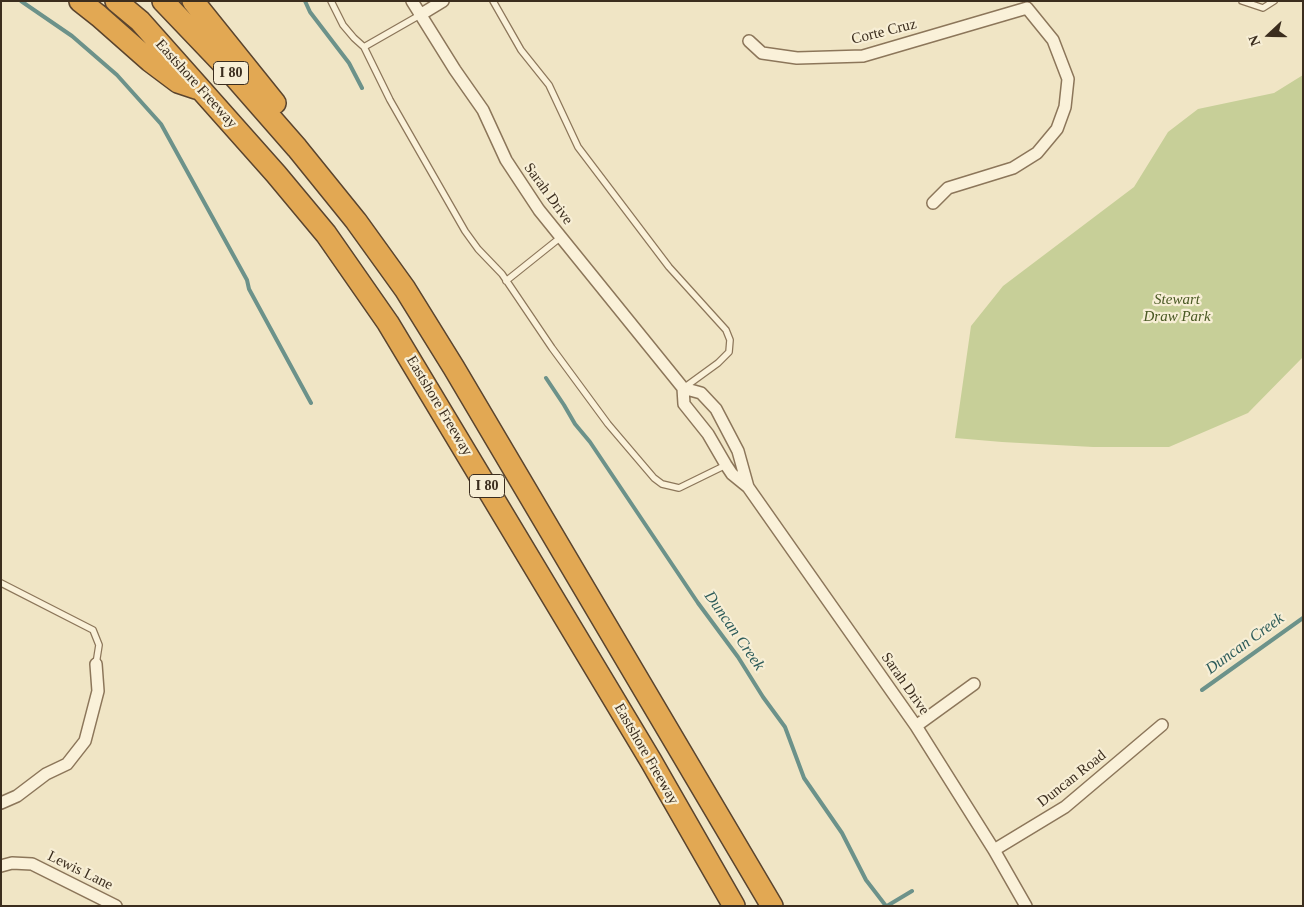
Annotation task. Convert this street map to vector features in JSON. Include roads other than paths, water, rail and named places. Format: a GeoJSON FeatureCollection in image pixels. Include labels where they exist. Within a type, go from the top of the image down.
{"type":"FeatureCollection","features":[{"type":"Feature","properties":{"kind":"highway"},"geometry":{"type":"LineString","coordinates":[[80,1],[150,61],[178,82],[204,91]]}},
{"type":"Feature","properties":{"kind":"highway","name":"Eastshore Freeway"},"geometry":{"type":"LineString","coordinates":[[116,1],[140,21],[276,174],[326,234],[388,323],[646,753],[734,906]]}},
{"type":"Feature","properties":{"kind":"highway","name":"Eastshore Freeway"},"geometry":{"type":"LineString","coordinates":[[163,1],[227,68],[297,148],[356,220],[415,305],[772,906]]}},
{"type":"Feature","properties":{"kind":"highway"},"geometry":{"type":"LineString","coordinates":[[193,1],[272,98],[287,124],[297,148]]}},
{"type":"Feature","properties":{"kind":"street","name":"Sarah Drive"},"geometry":{"type":"LineString","coordinates":[[412,1],[455,70],[483,110],[506,160],[539,210],[683,388],[684,404],[708,434],[732,474],[748,487],[916,726],[994,850],[1026,906]]}},
{"type":"Feature","properties":{"kind":"street"},"geometry":{"type":"LineString","coordinates":[[420,15],[443,1]]}},
{"type":"Feature","properties":{"kind":"street"},"geometry":{"type":"LineString","coordinates":[[933,203],[948,188],[1013,168],[1037,153],[1057,129],[1065,107],[1068,80],[1053,40],[1027,5]]}},
{"type":"Feature","properties":{"kind":"street","name":"Corte Cruz"},"geometry":{"type":"LineString","coordinates":[[749,41],[762,53],[797,58],[863,56],[1027,5]]}},
{"type":"Feature","properties":{"kind":"street","name":"Sarah Drive"},"geometry":{"type":"LineString","coordinates":[[683,388],[701,393],[716,410],[738,451],[748,487]]}},
{"type":"Feature","properties":{"kind":"street"},"geometry":{"type":"LineString","coordinates":[[1,803],[17,796],[46,774],[67,764],[85,741],[98,690],[96,664]]}},
{"type":"Feature","properties":{"kind":"street"},"geometry":{"type":"LineString","coordinates":[[916,726],[974,684]]}},
{"type":"Feature","properties":{"kind":"street","name":"Duncan Road"},"geometry":{"type":"LineString","coordinates":[[994,850],[1065,807],[1162,725]]}},
{"type":"Feature","properties":{"kind":"street","name":"Lewis Lane"},"geometry":{"type":"LineString","coordinates":[[1,866],[32,864],[116,906]]}},
{"type":"Feature","properties":{"kind":"lane"},"geometry":{"type":"LineString","coordinates":[[331,1],[343,25],[364,47],[390,100],[465,231],[506,281],[552,348],[603,416],[654,478],[662,484],[679,488],[726,465]]}},
{"type":"Feature","properties":{"kind":"lane"},"geometry":{"type":"LineString","coordinates":[[493,1],[521,50],[549,84],[578,147],[669,267],[726,330],[730,340],[729,352],[718,363],[683,388]]}},
{"type":"Feature","properties":{"kind":"lane"},"geometry":{"type":"LineString","coordinates":[[1242,1],[1263,8],[1274,1]]}},
{"type":"Feature","properties":{"kind":"lane"},"geometry":{"type":"LineString","coordinates":[[364,47],[420,15]]}},
{"type":"Feature","properties":{"kind":"lane"},"geometry":{"type":"LineString","coordinates":[[506,281],[561,237]]}},
{"type":"Feature","properties":{"kind":"lane"},"geometry":{"type":"LineString","coordinates":[[1,583],[93,630],[99,645],[96,664]]}},
{"type":"Feature","properties":{"kind":"waterway"},"geometry":{"type":"LineString","coordinates":[[21,1],[72,36],[117,75],[161,124],[247,280],[249,289],[311,403]]}},
{"type":"Feature","properties":{"kind":"waterway","name":"Duncan Creek"},"geometry":{"type":"LineString","coordinates":[[305,1],[310,12],[349,63],[362,88]]}},
{"type":"Feature","properties":{"kind":"waterway","name":"Duncan Creek"},"geometry":{"type":"LineString","coordinates":[[546,378],[575,424],[590,442],[698,603],[738,657],[763,697],[785,727],[804,778],[842,833],[866,880],[886,906]]}},
{"type":"Feature","properties":{"kind":"waterway","name":"Duncan Creek"},"geometry":{"type":"LineString","coordinates":[[1202,690],[1303,618]]}},
{"type":"Feature","properties":{"kind":"waterway","name":"Duncan Creek"},"geometry":{"type":"LineString","coordinates":[[887,906],[912,891]]}},
{"type":"Feature","properties":{"kind":"park label","name":"Stewart Draw Park"},"geometry":{"type":"Point","coordinates":[1177,308]}}]}
